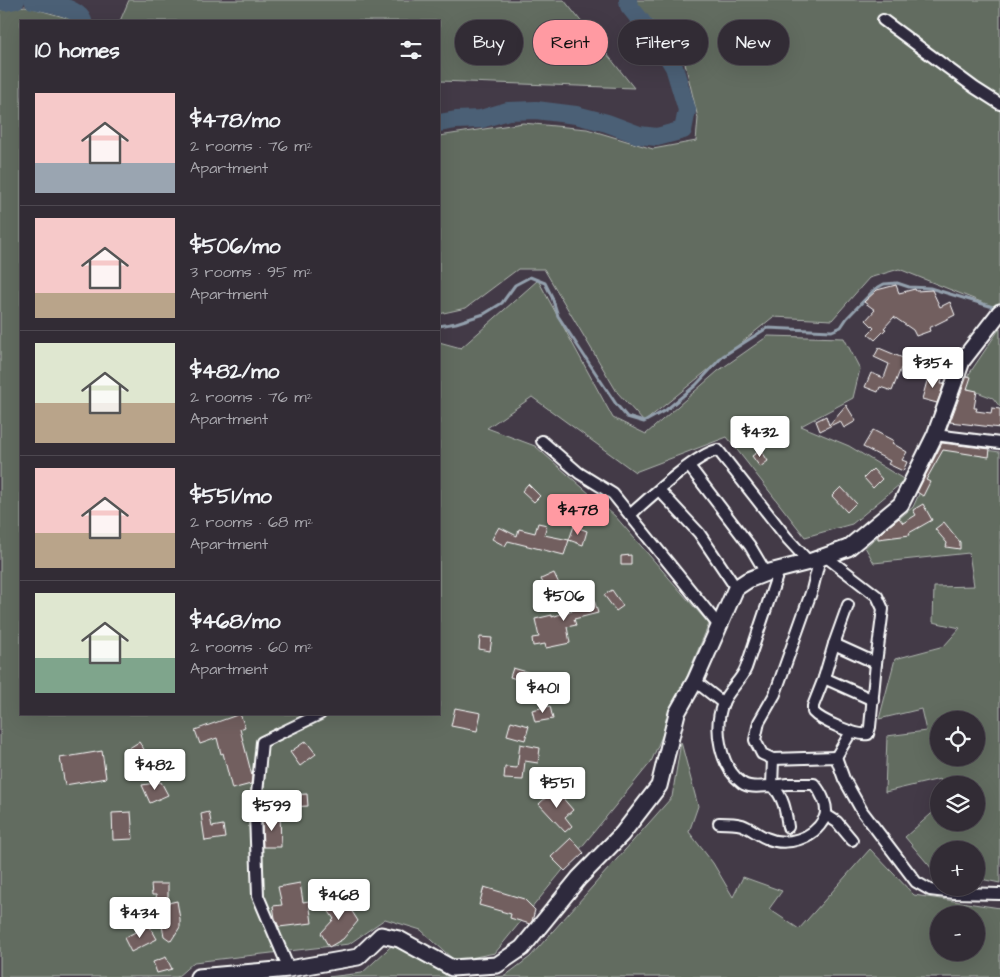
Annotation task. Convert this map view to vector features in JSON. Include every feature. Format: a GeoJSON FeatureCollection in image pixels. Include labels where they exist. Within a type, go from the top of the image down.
{"type":"FeatureCollection","features":[{"type":"Feature","properties":{"kind":"street"},"geometry":{"type":"LineString","coordinates":[[884,20],[974,88],[1000,104]]}},
{"type":"Feature","properties":{"kind":"street"},"geometry":{"type":"LineString","coordinates":[[198,977],[289,969],[358,957],[381,936],[399,939],[452,968],[498,964],[522,948],[579,878],[622,834],[659,786],[678,714],[720,627],[736,588],[748,580],[773,571],[818,559],[848,548],[901,504],[935,435],[962,361],[1000,312]]}},
{"type":"Feature","properties":{"kind":"street"},"geometry":{"type":"LineString","coordinates":[[935,435],[1000,443]]}},
{"type":"Feature","properties":{"kind":"street"},"geometry":{"type":"LineString","coordinates":[[542,440],[578,473],[613,494],[720,627]]}},
{"type":"Feature","properties":{"kind":"street"},"geometry":{"type":"LineString","coordinates":[[630,515],[689,466],[713,451],[718,450],[787,538],[877,596],[884,609],[870,727],[868,734],[863,735],[851,732],[820,718],[813,712],[813,706],[848,605]]}},
{"type":"Feature","properties":{"kind":"street"},"geometry":{"type":"LineString","coordinates":[[689,466],[750,546],[773,571]]}},
{"type":"Feature","properties":{"kind":"street"},"geometry":{"type":"LineString","coordinates":[[659,490],[699,533],[736,588]]}},
{"type":"Feature","properties":{"kind":"street"},"geometry":{"type":"LineString","coordinates":[[818,559],[812,590],[775,694],[759,722],[755,740],[762,754],[773,759],[836,757]]}},
{"type":"Feature","properties":{"kind":"street"},"geometry":{"type":"LineString","coordinates":[[719,823],[742,825],[765,838],[790,842],[802,838],[816,828],[826,815],[820,791],[814,784],[753,786],[743,784],[729,769],[720,749],[719,726],[723,702],[744,671],[773,571]]}},
{"type":"Feature","properties":{"kind":"street"},"geometry":{"type":"LineString","coordinates":[[834,644],[876,664]]}},
{"type":"Feature","properties":{"kind":"street"},"geometry":{"type":"LineString","coordinates":[[824,678],[873,700]]}},
{"type":"Feature","properties":{"kind":"street"},"geometry":{"type":"LineString","coordinates":[[694,682],[723,702]]}},
{"type":"Feature","properties":{"kind":"street"},"geometry":{"type":"LineString","coordinates":[[289,969],[258,896],[255,814],[262,742],[318,715]]}},
{"type":"Feature","properties":{"kind":"street"},"geometry":{"type":"LineString","coordinates":[[836,757],[851,732]]}},
{"type":"Feature","properties":{"kind":"street"},"geometry":{"type":"LineString","coordinates":[[836,757],[844,779],[862,811],[916,882],[930,890],[954,893],[1000,894]]}},
{"type":"Feature","properties":{"kind":"street"},"geometry":{"type":"LineString","coordinates":[[772,786],[773,759]]}},
{"type":"Feature","properties":{"kind":"street"},"geometry":{"type":"LineString","coordinates":[[772,786],[778,791],[785,811],[788,828]]}},
{"type":"Feature","properties":{"kind":"street"},"geometry":{"type":"LineString","coordinates":[[826,815],[837,822],[852,840]]}},
{"type":"Feature","properties":{"kind":"shaded area"},"geometry":{"type":"Polygon","coordinates":[[[129,0],[564,0],[580,20],[533,20],[533,65],[608,65],[608,55],[634,88],[440,81],[440,20],[120,20],[129,0]]]}},
{"type":"Feature","properties":{"kind":"shaded area"},"geometry":{"type":"Polygon","coordinates":[[[633,0],[1000,0],[1000,304],[996,308],[899,269],[869,278],[832,320],[773,317],[644,422],[617,392],[544,269],[518,269],[466,308],[440,314],[440,136],[523,123],[587,129],[653,149],[696,141],[698,118],[685,65],[708,65],[708,20],[651,20],[633,0]]]}},
{"type":"Feature","properties":{"kind":"shaded area"},"geometry":{"type":"Polygon","coordinates":[[[25,6],[71,19],[20,20],[20,715],[440,715],[440,342],[461,348],[538,280],[613,418],[646,434],[718,371],[768,336],[844,338],[860,369],[853,398],[801,426],[849,446],[905,480],[852,524],[805,537],[727,437],[635,472],[532,397],[487,428],[535,446],[615,516],[709,624],[651,762],[495,953],[455,961],[421,930],[385,919],[349,944],[194,962],[177,977],[0,977],[0,10],[25,6]]]}},
{"type":"Feature","properties":{"kind":"shaded area"},"geometry":{"type":"Polygon","coordinates":[[[1000,328],[1000,407],[993,398],[961,386],[1000,328]]]}},
{"type":"Feature","properties":{"kind":"shaded area"},"geometry":{"type":"Polygon","coordinates":[[[942,444],[1000,452],[1000,883],[985,880],[985,841],[930,841],[930,866],[905,837],[930,815],[930,831],[985,831],[985,776],[930,776],[930,781],[885,792],[887,736],[926,731],[921,709],[879,719],[895,659],[944,646],[960,628],[933,622],[934,587],[974,586],[969,553],[874,563],[865,547],[913,507],[942,444]]]}},
{"type":"Feature","properties":{"kind":"shaded area"},"geometry":{"type":"Polygon","coordinates":[[[681,742],[698,806],[689,832],[713,863],[733,897],[743,877],[782,891],[769,909],[799,929],[870,849],[914,895],[1000,908],[1000,977],[495,977],[505,976],[530,957],[672,797],[681,742]]]}},
{"type":"Feature","properties":{"kind":"shaded area"},"geometry":{"type":"Polygon","coordinates":[[[399,939],[448,977],[328,977],[362,973],[399,939]]]}},
{"type":"Feature","properties":{"kind":"building"},"geometry":{"type":"Polygon","coordinates":[[[896,285],[899,293],[915,289],[916,291],[932,290],[940,307],[950,302],[955,315],[929,328],[930,331],[916,336],[913,330],[894,317],[875,340],[868,334],[874,328],[866,320],[875,310],[864,302],[877,290],[896,285]]]}},
{"type":"Feature","properties":{"kind":"building"},"geometry":{"type":"Polygon","coordinates":[[[879,348],[929,369],[925,379],[901,368],[892,391],[880,387],[878,392],[865,387],[871,373],[884,378],[889,364],[874,357],[879,348]]]}},
{"type":"Feature","properties":{"kind":"building"},"geometry":{"type":"Polygon","coordinates":[[[929,374],[942,378],[941,384],[944,384],[937,403],[922,399],[929,374]]]}},
{"type":"Feature","properties":{"kind":"building"},"geometry":{"type":"Polygon","coordinates":[[[967,376],[971,377],[967,389],[977,391],[974,408],[977,408],[976,411],[991,413],[992,408],[1000,409],[1000,428],[950,422],[967,376]]]}},
{"type":"Feature","properties":{"kind":"building"},"geometry":{"type":"Polygon","coordinates":[[[846,405],[856,421],[844,428],[840,421],[820,431],[816,421],[826,416],[829,425],[846,405]]]}},
{"type":"Feature","properties":{"kind":"building"},"geometry":{"type":"Polygon","coordinates":[[[873,430],[894,441],[892,443],[907,452],[902,460],[907,462],[903,471],[888,464],[890,461],[863,447],[873,430]]]}},
{"type":"Feature","properties":{"kind":"building"},"geometry":{"type":"Polygon","coordinates":[[[942,443],[990,449],[989,457],[943,450],[926,480],[930,482],[923,496],[917,492],[942,443]]]}},
{"type":"Feature","properties":{"kind":"building"},"geometry":{"type":"Polygon","coordinates":[[[761,450],[768,461],[760,467],[752,456],[761,450]]]}},
{"type":"Feature","properties":{"kind":"building"},"geometry":{"type":"Polygon","coordinates":[[[873,469],[882,479],[873,488],[864,478],[873,469]]]}},
{"type":"Feature","properties":{"kind":"building"},"geometry":{"type":"Polygon","coordinates":[[[528,484],[540,496],[534,502],[522,491],[528,484]]]}},
{"type":"Feature","properties":{"kind":"building"},"geometry":{"type":"Polygon","coordinates":[[[841,487],[856,503],[847,512],[832,496],[841,487]]]}},
{"type":"Feature","properties":{"kind":"building"},"geometry":{"type":"Polygon","coordinates":[[[923,504],[932,520],[909,533],[910,535],[878,539],[878,535],[899,518],[903,523],[916,515],[913,510],[923,504]]]}},
{"type":"Feature","properties":{"kind":"building"},"geometry":{"type":"Polygon","coordinates":[[[944,522],[960,542],[960,549],[946,547],[947,543],[935,529],[944,522]]]}},
{"type":"Feature","properties":{"kind":"building"},"geometry":{"type":"Polygon","coordinates":[[[538,523],[547,525],[544,535],[569,540],[564,555],[508,541],[505,546],[492,539],[499,527],[517,536],[519,529],[535,533],[538,523]]]}},
{"type":"Feature","properties":{"kind":"building"},"geometry":{"type":"Polygon","coordinates":[[[574,526],[587,531],[583,545],[569,540],[574,526]]]}},
{"type":"Feature","properties":{"kind":"building"},"geometry":{"type":"Polygon","coordinates":[[[631,555],[631,565],[621,565],[621,556],[631,555]]]}},
{"type":"Feature","properties":{"kind":"building"},"geometry":{"type":"Polygon","coordinates":[[[554,573],[560,586],[547,591],[541,579],[554,573]]]}},
{"type":"Feature","properties":{"kind":"building"},"geometry":{"type":"Polygon","coordinates":[[[591,590],[598,613],[574,619],[576,625],[567,627],[570,643],[546,648],[545,644],[533,646],[532,638],[539,637],[535,619],[552,615],[552,617],[576,609],[572,594],[591,590]]]}},
{"type":"Feature","properties":{"kind":"building"},"geometry":{"type":"Polygon","coordinates":[[[612,590],[623,606],[616,611],[604,595],[612,590]]]}},
{"type":"Feature","properties":{"kind":"building"},"geometry":{"type":"Polygon","coordinates":[[[480,637],[492,638],[490,651],[479,649],[480,637]]]}},
{"type":"Feature","properties":{"kind":"building"},"geometry":{"type":"Polygon","coordinates":[[[513,668],[548,678],[544,695],[521,689],[523,681],[510,677],[513,668]]]}},
{"type":"Feature","properties":{"kind":"building"},"geometry":{"type":"Polygon","coordinates":[[[550,706],[553,719],[535,722],[532,710],[550,706]]]}},
{"type":"Feature","properties":{"kind":"building"},"geometry":{"type":"Polygon","coordinates":[[[455,708],[481,713],[477,731],[451,726],[455,708]]]}},
{"type":"Feature","properties":{"kind":"building"},"geometry":{"type":"Polygon","coordinates":[[[240,715],[245,727],[240,729],[252,776],[251,784],[232,789],[223,753],[221,754],[217,738],[200,744],[195,730],[240,715]]]}},
{"type":"Feature","properties":{"kind":"building"},"geometry":{"type":"Polygon","coordinates":[[[511,721],[529,726],[525,740],[507,735],[511,721]]]}},
{"type":"Feature","properties":{"kind":"building"},"geometry":{"type":"Polygon","coordinates":[[[306,741],[316,754],[300,766],[290,752],[306,741]]]}},
{"type":"Feature","properties":{"kind":"building"},"geometry":{"type":"Polygon","coordinates":[[[139,742],[152,761],[139,770],[126,750],[139,742]]]}},
{"type":"Feature","properties":{"kind":"building"},"geometry":{"type":"Polygon","coordinates":[[[520,744],[540,748],[538,763],[525,761],[523,780],[504,779],[505,767],[517,768],[520,744]]]}},
{"type":"Feature","properties":{"kind":"building"},"geometry":{"type":"Polygon","coordinates":[[[102,751],[106,778],[65,785],[60,758],[102,751]]]}},
{"type":"Feature","properties":{"kind":"building"},"geometry":{"type":"Polygon","coordinates":[[[161,782],[168,795],[150,803],[142,785],[161,782]]]}},
{"type":"Feature","properties":{"kind":"building"},"geometry":{"type":"Polygon","coordinates":[[[555,789],[573,810],[565,817],[572,826],[565,832],[539,804],[555,789]]]}},
{"type":"Feature","properties":{"kind":"building"},"geometry":{"type":"Polygon","coordinates":[[[307,794],[308,806],[289,807],[288,795],[307,794]]]}},
{"type":"Feature","properties":{"kind":"building"},"geometry":{"type":"Polygon","coordinates":[[[131,812],[133,839],[113,840],[112,813],[131,812]]]}},
{"type":"Feature","properties":{"kind":"building"},"geometry":{"type":"Polygon","coordinates":[[[209,812],[212,827],[223,825],[225,838],[205,841],[201,814],[209,812]]]}},
{"type":"Feature","properties":{"kind":"building"},"geometry":{"type":"Polygon","coordinates":[[[280,813],[281,847],[263,847],[262,820],[280,813]]]}},
{"type":"Feature","properties":{"kind":"building"},"geometry":{"type":"Polygon","coordinates":[[[571,838],[584,853],[565,871],[551,857],[571,838]]]}},
{"type":"Feature","properties":{"kind":"building"},"geometry":{"type":"Polygon","coordinates":[[[300,883],[303,902],[309,901],[312,923],[279,927],[273,906],[282,905],[278,887],[300,883]]]}},
{"type":"Feature","properties":{"kind":"building"},"geometry":{"type":"Polygon","coordinates":[[[151,884],[168,884],[168,903],[177,901],[180,927],[171,941],[164,936],[156,895],[152,895],[151,884]]]}},
{"type":"Feature","properties":{"kind":"building"},"geometry":{"type":"Polygon","coordinates":[[[484,887],[524,899],[535,910],[530,924],[510,918],[511,914],[479,905],[484,887]]]}},
{"type":"Feature","properties":{"kind":"building"},"geometry":{"type":"Polygon","coordinates":[[[341,894],[358,921],[343,939],[329,947],[321,933],[334,919],[324,904],[341,894]]]}},
{"type":"Feature","properties":{"kind":"building"},"geometry":{"type":"Polygon","coordinates":[[[149,925],[157,939],[131,952],[124,938],[149,925]]]}},
{"type":"Feature","properties":{"kind":"building"},"geometry":{"type":"Polygon","coordinates":[[[166,957],[172,969],[157,973],[153,962],[166,957]]]}},
{"type":"Feature","properties":{"kind":"waterway"},"geometry":{"type":"LineString","coordinates":[[0,0],[5,2],[16,0]]}},
{"type":"Feature","properties":{"kind":"waterway"},"geometry":{"type":"LineString","coordinates":[[33,0],[69,9],[80,16],[82,20]]}},
{"type":"Feature","properties":{"kind":"waterway"},"geometry":{"type":"LineString","coordinates":[[440,123],[481,119],[508,111],[536,110],[576,115],[607,123],[639,135],[657,137],[683,130],[687,110],[674,67],[662,47],[629,6],[628,0]]}},
{"type":"Feature","properties":{"kind":"waterway"},"geometry":{"type":"LineString","coordinates":[[440,326],[484,314],[502,303],[515,285],[530,277],[545,283],[558,316],[616,404],[627,417],[644,422],[666,410],[696,385],[723,356],[767,328],[832,331],[841,327],[847,318],[875,289],[884,284],[897,283],[909,287],[930,288],[993,307]]}}]}
